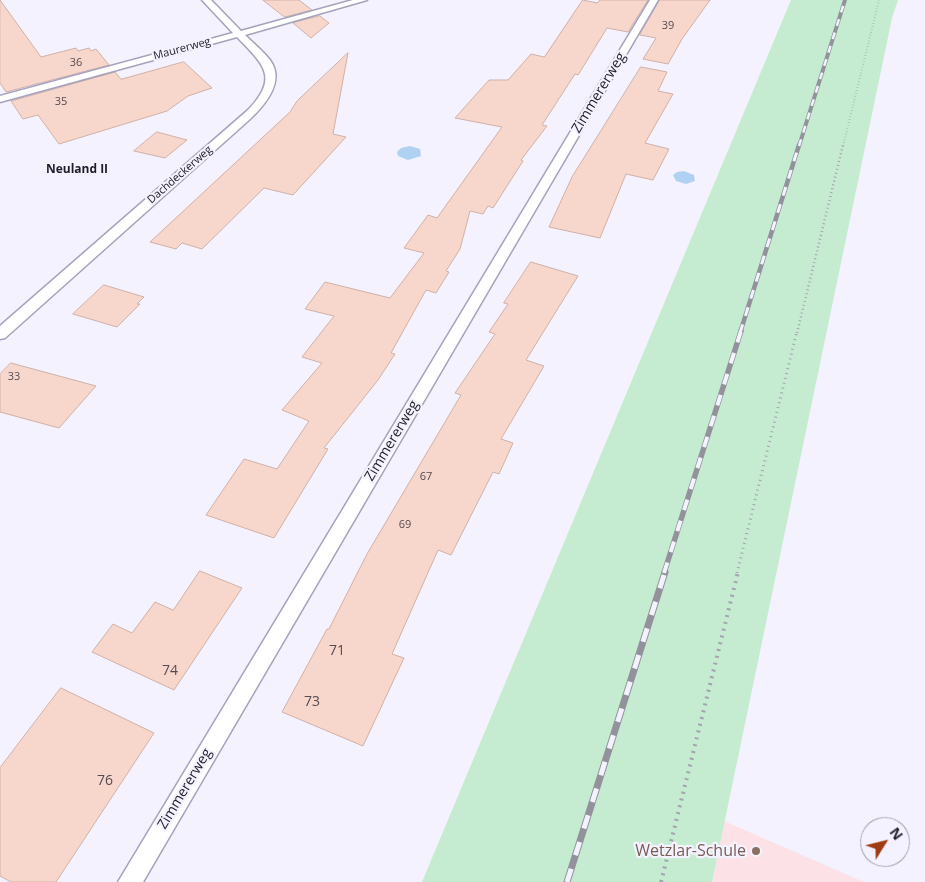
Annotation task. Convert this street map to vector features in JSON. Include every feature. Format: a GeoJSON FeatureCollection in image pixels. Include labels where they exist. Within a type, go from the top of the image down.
{"type":"FeatureCollection","features":[{"type":"Feature","properties":{"kind":"lane","name":"Dachdeckerweg"},"geometry":{"type":"LineString","coordinates":[[0,334],[259,105],[269,90],[270,71],[260,54],[206,0]]}},
{"type":"Feature","properties":{"kind":"lane","name":"Maurerweg"},"geometry":{"type":"LineString","coordinates":[[0,99],[363,0]]}},
{"type":"Feature","properties":{"kind":"lane","name":"Zimmererweg"},"geometry":{"type":"LineString","coordinates":[[130,882],[654,0]]}},
{"type":"Feature","properties":{"kind":"path"},"geometry":{"type":"LineString","coordinates":[[661,882],[879,0]]}},
{"type":"Feature","properties":{"kind":"shaded area","name":"Wetzlar-Schule"},"geometry":{"type":"Polygon","coordinates":[[[724,821],[864,882],[712,882],[724,821]]]}},
{"type":"Feature","properties":{"kind":"green space"},"geometry":{"type":"Polygon","coordinates":[[[791,0],[898,0],[892,18],[712,882],[422,882],[791,0]]]}},
{"type":"Feature","properties":{"kind":"water"},"geometry":{"type":"Polygon","coordinates":[[[410,146],[420,149],[421,156],[408,160],[398,156],[397,152],[401,148],[410,146]]]}},
{"type":"Feature","properties":{"kind":"water"},"geometry":{"type":"Polygon","coordinates":[[[684,171],[694,175],[695,181],[686,184],[676,181],[673,175],[684,171]]]}},
{"type":"Feature","properties":{"kind":"building"},"geometry":{"type":"Polygon","coordinates":[[[0,0],[41,57],[76,48],[78,51],[89,48],[91,51],[96,49],[109,65],[6,92],[0,83],[0,0]]]}},
{"type":"Feature","properties":{"kind":"building"},"geometry":{"type":"Polygon","coordinates":[[[263,0],[299,0],[312,10],[285,17],[263,0]]]}},
{"type":"Feature","properties":{"kind":"building"},"geometry":{"type":"Polygon","coordinates":[[[583,0],[597,3],[600,0],[648,0],[628,32],[607,28],[578,75],[575,74],[542,125],[547,126],[521,160],[523,161],[493,208],[488,206],[483,214],[470,211],[460,249],[446,271],[449,272],[436,293],[426,290],[391,353],[395,354],[378,380],[324,448],[328,449],[274,538],[206,515],[244,459],[277,469],[309,421],[282,410],[322,363],[302,357],[334,316],[305,309],[325,282],[390,298],[424,253],[404,248],[428,215],[437,218],[502,127],[455,118],[489,80],[508,80],[531,54],[544,57],[583,0]]]}},
{"type":"Feature","properties":{"kind":"building"},"geometry":{"type":"Polygon","coordinates":[[[660,0],[710,0],[682,39],[668,64],[643,59],[656,38],[640,35],[660,0]]]}},
{"type":"Feature","properties":{"kind":"building"},"geometry":{"type":"Polygon","coordinates":[[[320,16],[329,23],[311,38],[293,23],[320,16]]]}},
{"type":"Feature","properties":{"kind":"building"},"geometry":{"type":"Polygon","coordinates":[[[348,53],[333,134],[346,137],[293,195],[264,188],[202,249],[182,243],[176,249],[150,242],[290,112],[297,101],[348,53]]]}},
{"type":"Feature","properties":{"kind":"building"},"geometry":{"type":"Polygon","coordinates":[[[184,62],[212,88],[188,96],[167,111],[59,144],[38,115],[23,119],[11,101],[115,72],[121,79],[184,62]]]}},
{"type":"Feature","properties":{"kind":"building"},"geometry":{"type":"Polygon","coordinates":[[[641,67],[667,72],[658,91],[673,94],[645,143],[669,149],[653,180],[626,174],[600,238],[549,227],[572,177],[641,67]]]}},
{"type":"Feature","properties":{"kind":"building"},"geometry":{"type":"Polygon","coordinates":[[[157,132],[187,140],[165,158],[134,151],[157,132]]]}},
{"type":"Feature","properties":{"kind":"building"},"geometry":{"type":"Polygon","coordinates":[[[531,262],[578,276],[526,360],[544,366],[501,439],[513,443],[499,474],[493,472],[451,555],[438,550],[392,654],[404,658],[363,746],[282,712],[327,629],[329,629],[367,554],[461,395],[455,393],[495,334],[489,332],[508,304],[504,303],[531,262]]]}},
{"type":"Feature","properties":{"kind":"building"},"geometry":{"type":"Polygon","coordinates":[[[104,285],[144,297],[137,304],[140,304],[117,327],[73,314],[104,285]]]}},
{"type":"Feature","properties":{"kind":"building"},"geometry":{"type":"Polygon","coordinates":[[[11,363],[96,386],[59,428],[0,412],[0,374],[11,363]]]}},
{"type":"Feature","properties":{"kind":"building"},"geometry":{"type":"Polygon","coordinates":[[[200,571],[242,588],[174,690],[92,652],[113,624],[132,633],[155,602],[173,610],[200,571]]]}},
{"type":"Feature","properties":{"kind":"building"},"geometry":{"type":"Polygon","coordinates":[[[61,688],[154,733],[56,882],[11,882],[0,876],[0,768],[61,688]]]}},
{"type":"Feature","properties":{"kind":"railway"},"geometry":{"type":"LineString","coordinates":[[799,146],[845,0]]}},
{"type":"Feature","properties":{"kind":"railway"},"geometry":{"type":"LineString","coordinates":[[740,333],[799,145]]}},
{"type":"Feature","properties":{"kind":"railway"},"geometry":{"type":"LineString","coordinates":[[664,573],[741,331]]}},
{"type":"Feature","properties":{"kind":"railway"},"geometry":{"type":"LineString","coordinates":[[567,882],[665,572]]}},
{"type":"Feature","properties":{"kind":"place","name":"Wetzlar-Schule"},"geometry":{"type":"Point","coordinates":[756,851]}},
{"type":"Feature","properties":{"kind":"district","name":"Neuland II"},"geometry":{"type":"Point","coordinates":[77,170]}}]}
